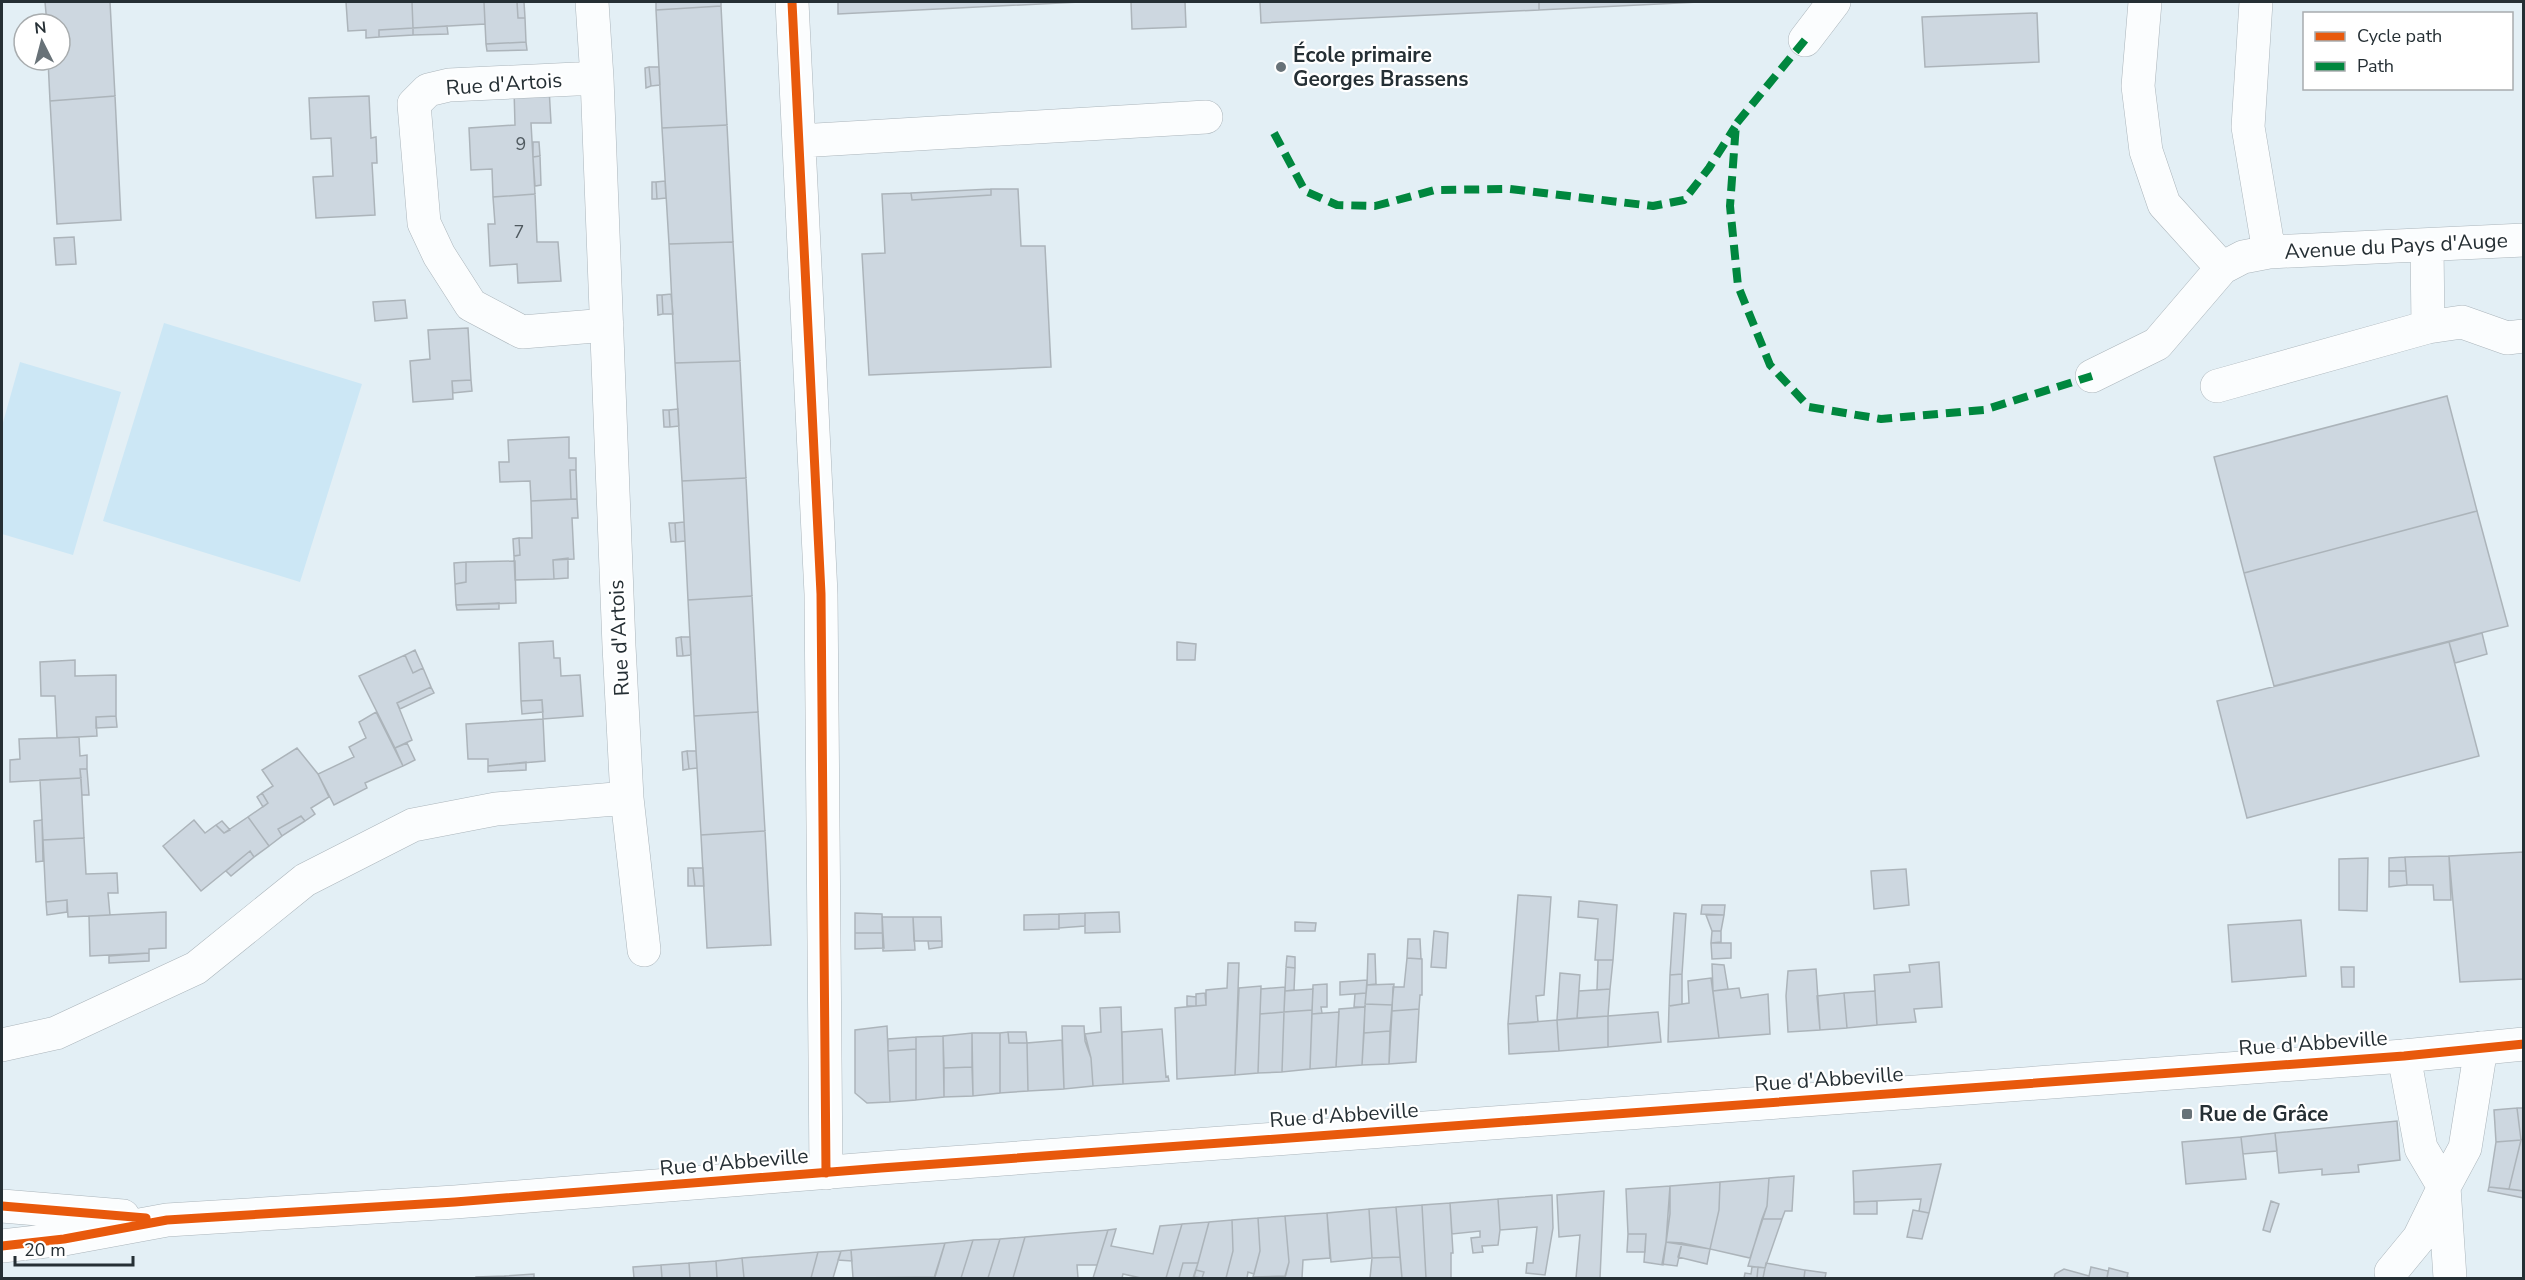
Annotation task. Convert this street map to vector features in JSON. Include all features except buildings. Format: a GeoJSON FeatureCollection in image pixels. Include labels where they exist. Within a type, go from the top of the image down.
{"type":"FeatureCollection","features":[{"type":"Feature","properties":{"kind":"street","name":"Rue d'Artois"},"geometry":{"type":"LineString","coordinates":[[592,2],[627,798],[644,950]]}},
{"type":"Feature","properties":{"kind":"street"},"geometry":{"type":"LineString","coordinates":[[792,2],[821,594],[826,1173]]}},
{"type":"Feature","properties":{"kind":"street"},"geometry":{"type":"LineString","coordinates":[[1805,40],[1834,2]]}},
{"type":"Feature","properties":{"kind":"street"},"geometry":{"type":"LineString","coordinates":[[2092,376],[2157,344],[2222,268],[2164,204],[2146,151],[2138,86],[2145,2]]}},
{"type":"Feature","properties":{"kind":"street"},"geometry":{"type":"LineString","coordinates":[[2256,2],[2248,127],[2269,252]]}},
{"type":"Feature","properties":{"kind":"street","name":"Rue d'Artois"},"geometry":{"type":"LineString","coordinates":[[597,78],[449,85],[428,90],[414,104],[424,223],[439,255],[471,305],[522,332],[607,325]]}},
{"type":"Feature","properties":{"kind":"street"},"geometry":{"type":"LineString","coordinates":[[799,141],[1206,117]]}},
{"type":"Feature","properties":{"kind":"street","name":"Avenue du Pays d'Auge"},"geometry":{"type":"LineString","coordinates":[[2222,268],[2243,257],[2269,252],[2523,240]]}},
{"type":"Feature","properties":{"kind":"street"},"geometry":{"type":"LineString","coordinates":[[2427,245],[2428,327]]}},
{"type":"Feature","properties":{"kind":"street"},"geometry":{"type":"LineString","coordinates":[[2217,386],[2428,327],[2462,322],[2507,338],[2523,336]]}},
{"type":"Feature","properties":{"kind":"street"},"geometry":{"type":"LineString","coordinates":[[2,1045],[56,1033],[196,968],[305,880],[413,825],[496,809],[627,798]]}},
{"type":"Feature","properties":{"kind":"street","name":"Rue d'Abbeville"},"geometry":{"type":"LineString","coordinates":[[2,1246],[64,1239],[167,1220],[455,1202],[2205,1068],[2404,1056],[2523,1044]]}},
{"type":"Feature","properties":{"kind":"street"},"geometry":{"type":"LineString","coordinates":[[2391,1272],[2419,1238],[2465,1148],[2481,1048]]}},
{"type":"Feature","properties":{"kind":"street"},"geometry":{"type":"LineString","coordinates":[[2404,1056],[2421,1148],[2444,1187],[2450,1278]]}},
{"type":"Feature","properties":{"kind":"street","name":"Rue d'Abbeville"},"geometry":{"type":"LineString","coordinates":[[2,1206],[167,1220]]}},
{"type":"Feature","properties":{"kind":"shaded area"},"geometry":{"type":"Polygon","coordinates":[[[164,323],[362,384],[300,582],[103,521],[164,323]]]}},
{"type":"Feature","properties":{"kind":"shaded area"},"geometry":{"type":"Polygon","coordinates":[[[20,362],[121,392],[73,555],[2,534],[2,426],[20,362]]]}},
{"type":"Feature","properties":{"kind":"marked path"},"geometry":{"type":"LineString","coordinates":[[1805,40],[1736,124],[1730,206],[1738,286],[1770,365],[1809,407],[1881,419],[1984,410],[2092,376]]}},
{"type":"Feature","properties":{"kind":"marked path"},"geometry":{"type":"LineString","coordinates":[[1274,133],[1305,191],[1337,205],[1375,206],[1435,190],[1510,189],[1653,206],[1684,200],[1709,168],[1735,127]]}},
{"type":"Feature","properties":{"kind":"cycle path"},"geometry":{"type":"LineString","coordinates":[[792,2],[821,594],[826,1173]]}},
{"type":"Feature","properties":{"kind":"cycle path"},"geometry":{"type":"LineString","coordinates":[[2,1246],[64,1239],[167,1220],[455,1202],[881,1168],[2404,1056],[2524,1044]]}},
{"type":"Feature","properties":{"kind":"cycle path"},"geometry":{"type":"LineString","coordinates":[[2,1206],[146,1218]]}},
{"type":"Feature","properties":{"kind":"place","name":"École primaire Georges Brassens"},"geometry":{"type":"Point","coordinates":[1281,67]}},
{"type":"Feature","properties":{"kind":"place","name":"Rue de Grâce"},"geometry":{"type":"Point","coordinates":[2187,1114]}}]}
